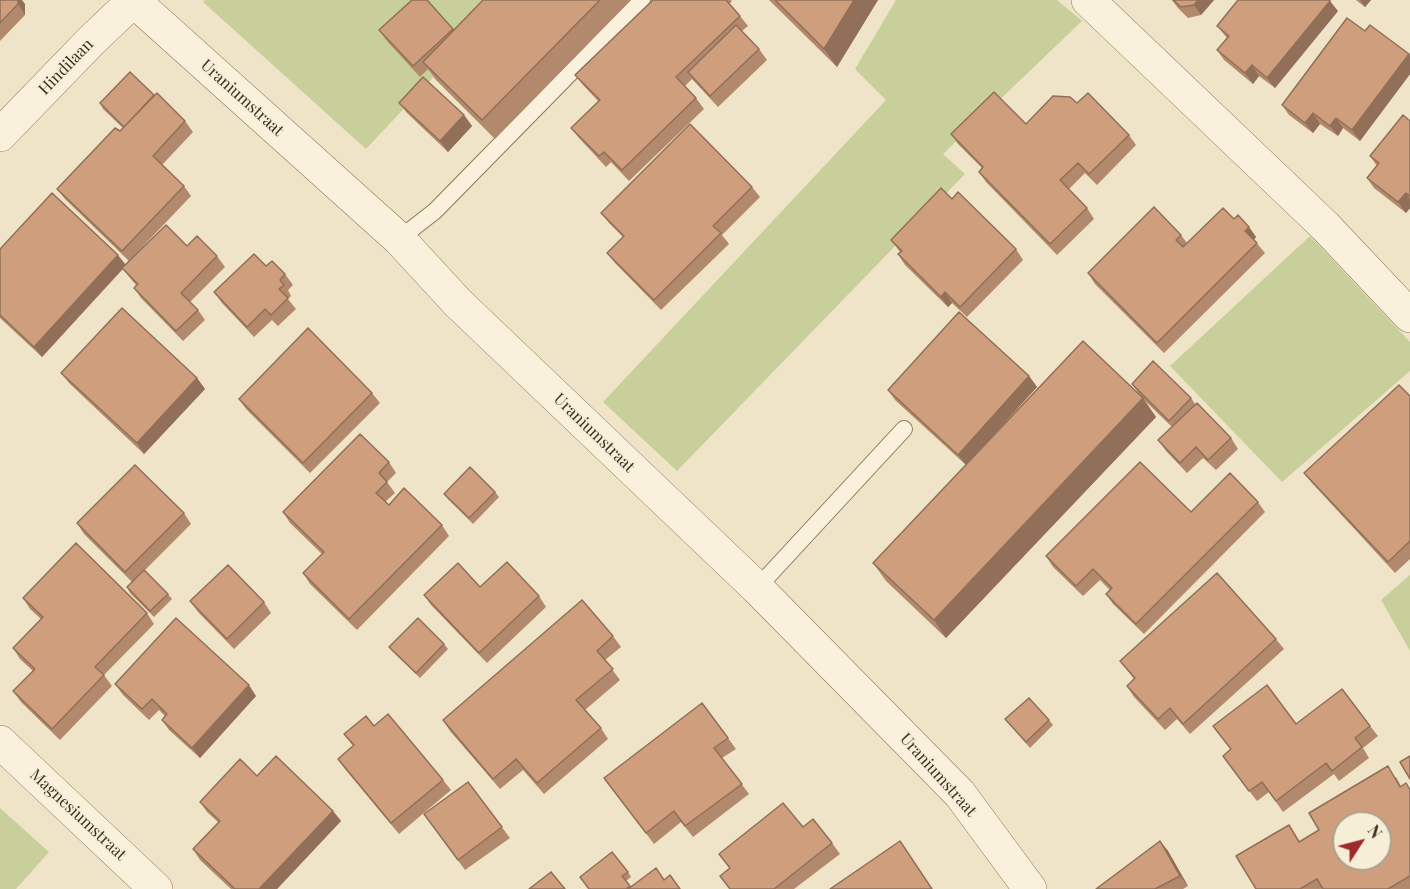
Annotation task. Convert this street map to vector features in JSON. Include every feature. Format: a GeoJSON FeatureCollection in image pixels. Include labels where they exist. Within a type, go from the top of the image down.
{"type":"FeatureCollection","features":[{"type":"Feature","properties":{"kind":"street","name":"Uraniumstraat"},"geometry":{"type":"LineString","coordinates":[[133,0],[399,239],[458,303],[757,588],[960,794],[1030,889]]}},
{"type":"Feature","properties":{"kind":"street","name":"Hindilaan"},"geometry":{"type":"LineString","coordinates":[[0,135],[133,0]]}},
{"type":"Feature","properties":{"kind":"street"},"geometry":{"type":"LineString","coordinates":[[1088,0],[1325,226],[1410,316]]}},
{"type":"Feature","properties":{"kind":"street","name":"Magnesiumstraat"},"geometry":{"type":"LineString","coordinates":[[0,742],[156,889]]}},
{"type":"Feature","properties":{"kind":"lane"},"geometry":{"type":"LineString","coordinates":[[399,239],[435,210],[642,0]]}},
{"type":"Feature","properties":{"kind":"lane"},"geometry":{"type":"LineString","coordinates":[[757,588],[904,429]]}},
{"type":"Feature","properties":{"kind":"green space"},"geometry":{"type":"Polygon","coordinates":[[[205,0],[506,0],[366,149],[203,2],[205,0]]]}},
{"type":"Feature","properties":{"kind":"green space"},"geometry":{"type":"Polygon","coordinates":[[[896,0],[1057,0],[1082,21],[943,154],[965,174],[677,471],[603,402],[886,100],[855,69],[896,0]]]}},
{"type":"Feature","properties":{"kind":"green space"},"geometry":{"type":"Polygon","coordinates":[[[1310,236],[1410,342],[1410,371],[1282,482],[1170,366],[1310,236]]]}},
{"type":"Feature","properties":{"kind":"green space"},"geometry":{"type":"Polygon","coordinates":[[[1410,575],[1410,651],[1381,600],[1410,575]]]}},
{"type":"Feature","properties":{"kind":"green space"},"geometry":{"type":"Polygon","coordinates":[[[0,808],[49,852],[16,889],[0,889],[0,808]]]}},
{"type":"Feature","properties":{"kind":"building"},"geometry":{"type":"Polygon","coordinates":[[[0,0],[18,0],[18,4],[0,23],[0,0]]]}},
{"type":"Feature","properties":{"kind":"building"},"geometry":{"type":"Polygon","coordinates":[[[412,0],[427,0],[453,29],[413,66],[379,30],[412,0]]]}},
{"type":"Feature","properties":{"kind":"building"},"geometry":{"type":"Polygon","coordinates":[[[483,0],[600,0],[482,120],[423,62],[483,0]]]}},
{"type":"Feature","properties":{"kind":"building"},"geometry":{"type":"Polygon","coordinates":[[[653,0],[726,0],[740,16],[676,77],[696,98],[622,170],[604,152],[599,156],[571,128],[600,100],[575,75],[653,0]]]}},
{"type":"Feature","properties":{"kind":"building"},"geometry":{"type":"Polygon","coordinates":[[[775,0],[854,0],[824,49],[775,0]]]}},
{"type":"Feature","properties":{"kind":"building"},"geometry":{"type":"Polygon","coordinates":[[[1173,0],[1198,0],[1194,5],[1181,7],[1173,0]]]}},
{"type":"Feature","properties":{"kind":"building"},"geometry":{"type":"Polygon","coordinates":[[[1238,0],[1330,1],[1267,78],[1252,65],[1245,73],[1217,50],[1229,36],[1217,26],[1238,0]]]}},
{"type":"Feature","properties":{"kind":"building"},"geometry":{"type":"Polygon","coordinates":[[[1347,18],[1365,31],[1370,25],[1409,54],[1352,130],[1336,118],[1330,126],[1313,113],[1305,123],[1282,105],[1347,18]]]}},
{"type":"Feature","properties":{"kind":"building"},"geometry":{"type":"Polygon","coordinates":[[[736,25],[759,49],[710,96],[688,72],[736,25]]]}},
{"type":"Feature","properties":{"kind":"building"},"geometry":{"type":"Polygon","coordinates":[[[130,72],[154,95],[124,127],[100,103],[130,72]]]}},
{"type":"Feature","properties":{"kind":"building"},"geometry":{"type":"Polygon","coordinates":[[[423,77],[464,115],[440,141],[399,103],[423,77]]]}},
{"type":"Feature","properties":{"kind":"building"},"geometry":{"type":"Polygon","coordinates":[[[994,92],[1026,124],[1053,96],[1070,97],[1077,103],[1088,93],[1129,135],[1089,174],[1078,163],[1060,180],[1087,208],[1050,244],[979,172],[983,167],[951,134],[994,92]]]}},
{"type":"Feature","properties":{"kind":"building"},"geometry":{"type":"Polygon","coordinates":[[[157,93],[185,121],[153,156],[184,186],[122,251],[57,189],[115,128],[120,131],[157,93]]]}},
{"type":"Feature","properties":{"kind":"building"},"geometry":{"type":"Polygon","coordinates":[[[1403,115],[1410,121],[1410,196],[1406,193],[1398,202],[1367,178],[1379,163],[1370,156],[1403,115]]]}},
{"type":"Feature","properties":{"kind":"building"},"geometry":{"type":"Polygon","coordinates":[[[690,124],[752,187],[713,226],[721,233],[654,300],[607,253],[624,236],[601,213],[690,124]]]}},
{"type":"Feature","properties":{"kind":"building"},"geometry":{"type":"Polygon","coordinates":[[[941,188],[952,199],[958,192],[1016,249],[960,307],[945,292],[941,297],[898,254],[902,251],[891,240],[941,188]]]}},
{"type":"Feature","properties":{"kind":"building"},"geometry":{"type":"Polygon","coordinates":[[[52,193],[118,255],[34,347],[0,315],[0,249],[52,193]]]}},
{"type":"Feature","properties":{"kind":"building"},"geometry":{"type":"Polygon","coordinates":[[[1154,207],[1181,235],[1176,240],[1183,247],[1223,208],[1234,219],[1238,215],[1249,227],[1245,231],[1257,243],[1157,343],[1088,273],[1154,207]]]}},
{"type":"Feature","properties":{"kind":"building"},"geometry":{"type":"Polygon","coordinates":[[[166,225],[187,246],[197,236],[217,256],[181,293],[198,310],[176,331],[134,288],[138,284],[122,268],[166,225]]]}},
{"type":"Feature","properties":{"kind":"building"},"geometry":{"type":"Polygon","coordinates":[[[254,254],[266,266],[272,261],[285,274],[280,280],[284,285],[279,289],[288,298],[271,315],[265,309],[247,327],[214,292],[254,254]]]}},
{"type":"Feature","properties":{"kind":"building"},"geometry":{"type":"Polygon","coordinates":[[[122,308],[197,378],[137,443],[61,373],[122,308]]]}},
{"type":"Feature","properties":{"kind":"building"},"geometry":{"type":"Polygon","coordinates":[[[959,312],[1029,376],[958,455],[888,390],[959,312]]]}},
{"type":"Feature","properties":{"kind":"building"},"geometry":{"type":"Polygon","coordinates":[[[308,328],[372,393],[303,463],[239,399],[308,328]]]}},
{"type":"Feature","properties":{"kind":"building"},"geometry":{"type":"Polygon","coordinates":[[[1083,341],[1143,398],[934,620],[873,563],[1083,341]]]}},
{"type":"Feature","properties":{"kind":"building"},"geometry":{"type":"Polygon","coordinates":[[[1153,361],[1191,398],[1169,421],[1132,384],[1153,361]]]}},
{"type":"Feature","properties":{"kind":"building"},"geometry":{"type":"Polygon","coordinates":[[[1399,385],[1410,396],[1410,541],[1388,562],[1304,473],[1399,385]]]}},
{"type":"Feature","properties":{"kind":"building"},"geometry":{"type":"Polygon","coordinates":[[[1197,403],[1231,438],[1208,460],[1196,447],[1180,463],[1158,440],[1197,403]]]}},
{"type":"Feature","properties":{"kind":"building"},"geometry":{"type":"Polygon","coordinates":[[[360,434],[389,462],[379,473],[387,482],[376,493],[389,505],[404,488],[442,525],[349,619],[303,573],[324,552],[283,512],[360,434]]]}},
{"type":"Feature","properties":{"kind":"building"},"geometry":{"type":"Polygon","coordinates":[[[1140,462],[1191,512],[1230,473],[1258,502],[1136,624],[1106,594],[1112,588],[1093,569],[1076,586],[1046,556],[1140,462]]]}},
{"type":"Feature","properties":{"kind":"building"},"geometry":{"type":"Polygon","coordinates":[[[135,465],[184,513],[125,572],[77,523],[135,465]]]}},
{"type":"Feature","properties":{"kind":"building"},"geometry":{"type":"Polygon","coordinates":[[[470,467],[495,492],[469,518],[444,494],[470,467]]]}},
{"type":"Feature","properties":{"kind":"building"},"geometry":{"type":"Polygon","coordinates":[[[76,543],[147,613],[95,667],[104,675],[52,729],[13,691],[35,669],[13,648],[43,617],[23,598],[76,543]]]}},
{"type":"Feature","properties":{"kind":"building"},"geometry":{"type":"Polygon","coordinates":[[[507,562],[539,596],[479,653],[424,595],[458,563],[480,587],[507,562]]]}},
{"type":"Feature","properties":{"kind":"building"},"geometry":{"type":"Polygon","coordinates":[[[228,565],[264,602],[227,639],[190,601],[228,565]]]}},
{"type":"Feature","properties":{"kind":"building"},"geometry":{"type":"Polygon","coordinates":[[[144,570],[168,594],[150,611],[127,587],[144,570]]]}},
{"type":"Feature","properties":{"kind":"building"},"geometry":{"type":"Polygon","coordinates":[[[1217,573],[1276,639],[1183,724],[1170,708],[1158,719],[1127,686],[1135,678],[1120,661],[1217,573]]]}},
{"type":"Feature","properties":{"kind":"building"},"geometry":{"type":"Polygon","coordinates":[[[582,600],[613,636],[597,651],[613,669],[576,700],[601,728],[537,783],[516,759],[493,779],[443,720],[582,600]]]}},
{"type":"Feature","properties":{"kind":"building"},"geometry":{"type":"Polygon","coordinates":[[[176,618],[249,685],[192,748],[162,720],[167,714],[152,699],[142,709],[115,684],[176,618]]]}},
{"type":"Feature","properties":{"kind":"building"},"geometry":{"type":"Polygon","coordinates":[[[418,618],[444,644],[416,673],[389,647],[418,618]]]}},
{"type":"Feature","properties":{"kind":"building"},"geometry":{"type":"Polygon","coordinates":[[[1267,685],[1296,724],[1342,689],[1370,726],[1355,738],[1362,747],[1332,771],[1326,763],[1276,801],[1262,782],[1249,791],[1223,756],[1231,749],[1213,726],[1267,685]]]}},
{"type":"Feature","properties":{"kind":"building"},"geometry":{"type":"Polygon","coordinates":[[[1029,698],[1049,720],[1026,742],[1005,719],[1029,698]]]}},
{"type":"Feature","properties":{"kind":"building"},"geometry":{"type":"Polygon","coordinates":[[[702,703],[728,738],[714,748],[742,784],[685,826],[674,811],[646,833],[604,778],[702,703]]]}},
{"type":"Feature","properties":{"kind":"building"},"geometry":{"type":"Polygon","coordinates":[[[388,714],[443,780],[391,823],[338,759],[354,745],[344,734],[366,716],[374,726],[388,714]]]}},
{"type":"Feature","properties":{"kind":"building"},"geometry":{"type":"Polygon","coordinates":[[[276,756],[333,811],[259,889],[235,889],[193,849],[220,821],[200,802],[240,759],[257,776],[276,756]]]}},
{"type":"Feature","properties":{"kind":"building"},"geometry":{"type":"Polygon","coordinates":[[[1410,756],[1410,779],[1400,762],[1410,756]]]}},
{"type":"Feature","properties":{"kind":"building"},"geometry":{"type":"Polygon","coordinates":[[[1388,766],[1400,787],[1406,783],[1410,790],[1410,876],[1388,889],[1323,889],[1317,879],[1300,889],[1256,889],[1236,856],[1289,825],[1299,842],[1319,830],[1309,813],[1388,766]]]}},
{"type":"Feature","properties":{"kind":"building"},"geometry":{"type":"Polygon","coordinates":[[[468,782],[502,827],[458,860],[424,814],[468,782]]]}},
{"type":"Feature","properties":{"kind":"building"},"geometry":{"type":"Polygon","coordinates":[[[783,803],[803,827],[813,819],[832,843],[774,889],[730,889],[720,876],[730,868],[719,854],[783,803]]]}},
{"type":"Feature","properties":{"kind":"building"},"geometry":{"type":"Polygon","coordinates":[[[900,841],[932,889],[830,889],[900,841]]]}},
{"type":"Feature","properties":{"kind":"building"},"geometry":{"type":"Polygon","coordinates":[[[1160,841],[1180,876],[1155,889],[1096,889],[1160,841]]]}},
{"type":"Feature","properties":{"kind":"building"},"geometry":{"type":"Polygon","coordinates":[[[612,852],[628,872],[622,876],[630,886],[626,889],[589,889],[580,877],[612,852]]]}},
{"type":"Feature","properties":{"kind":"building"},"geometry":{"type":"Polygon","coordinates":[[[656,868],[664,880],[670,875],[680,889],[628,889],[656,868]]]}},
{"type":"Feature","properties":{"kind":"building"},"geometry":{"type":"Polygon","coordinates":[[[551,872],[565,889],[529,889],[551,872]]]}}]}
